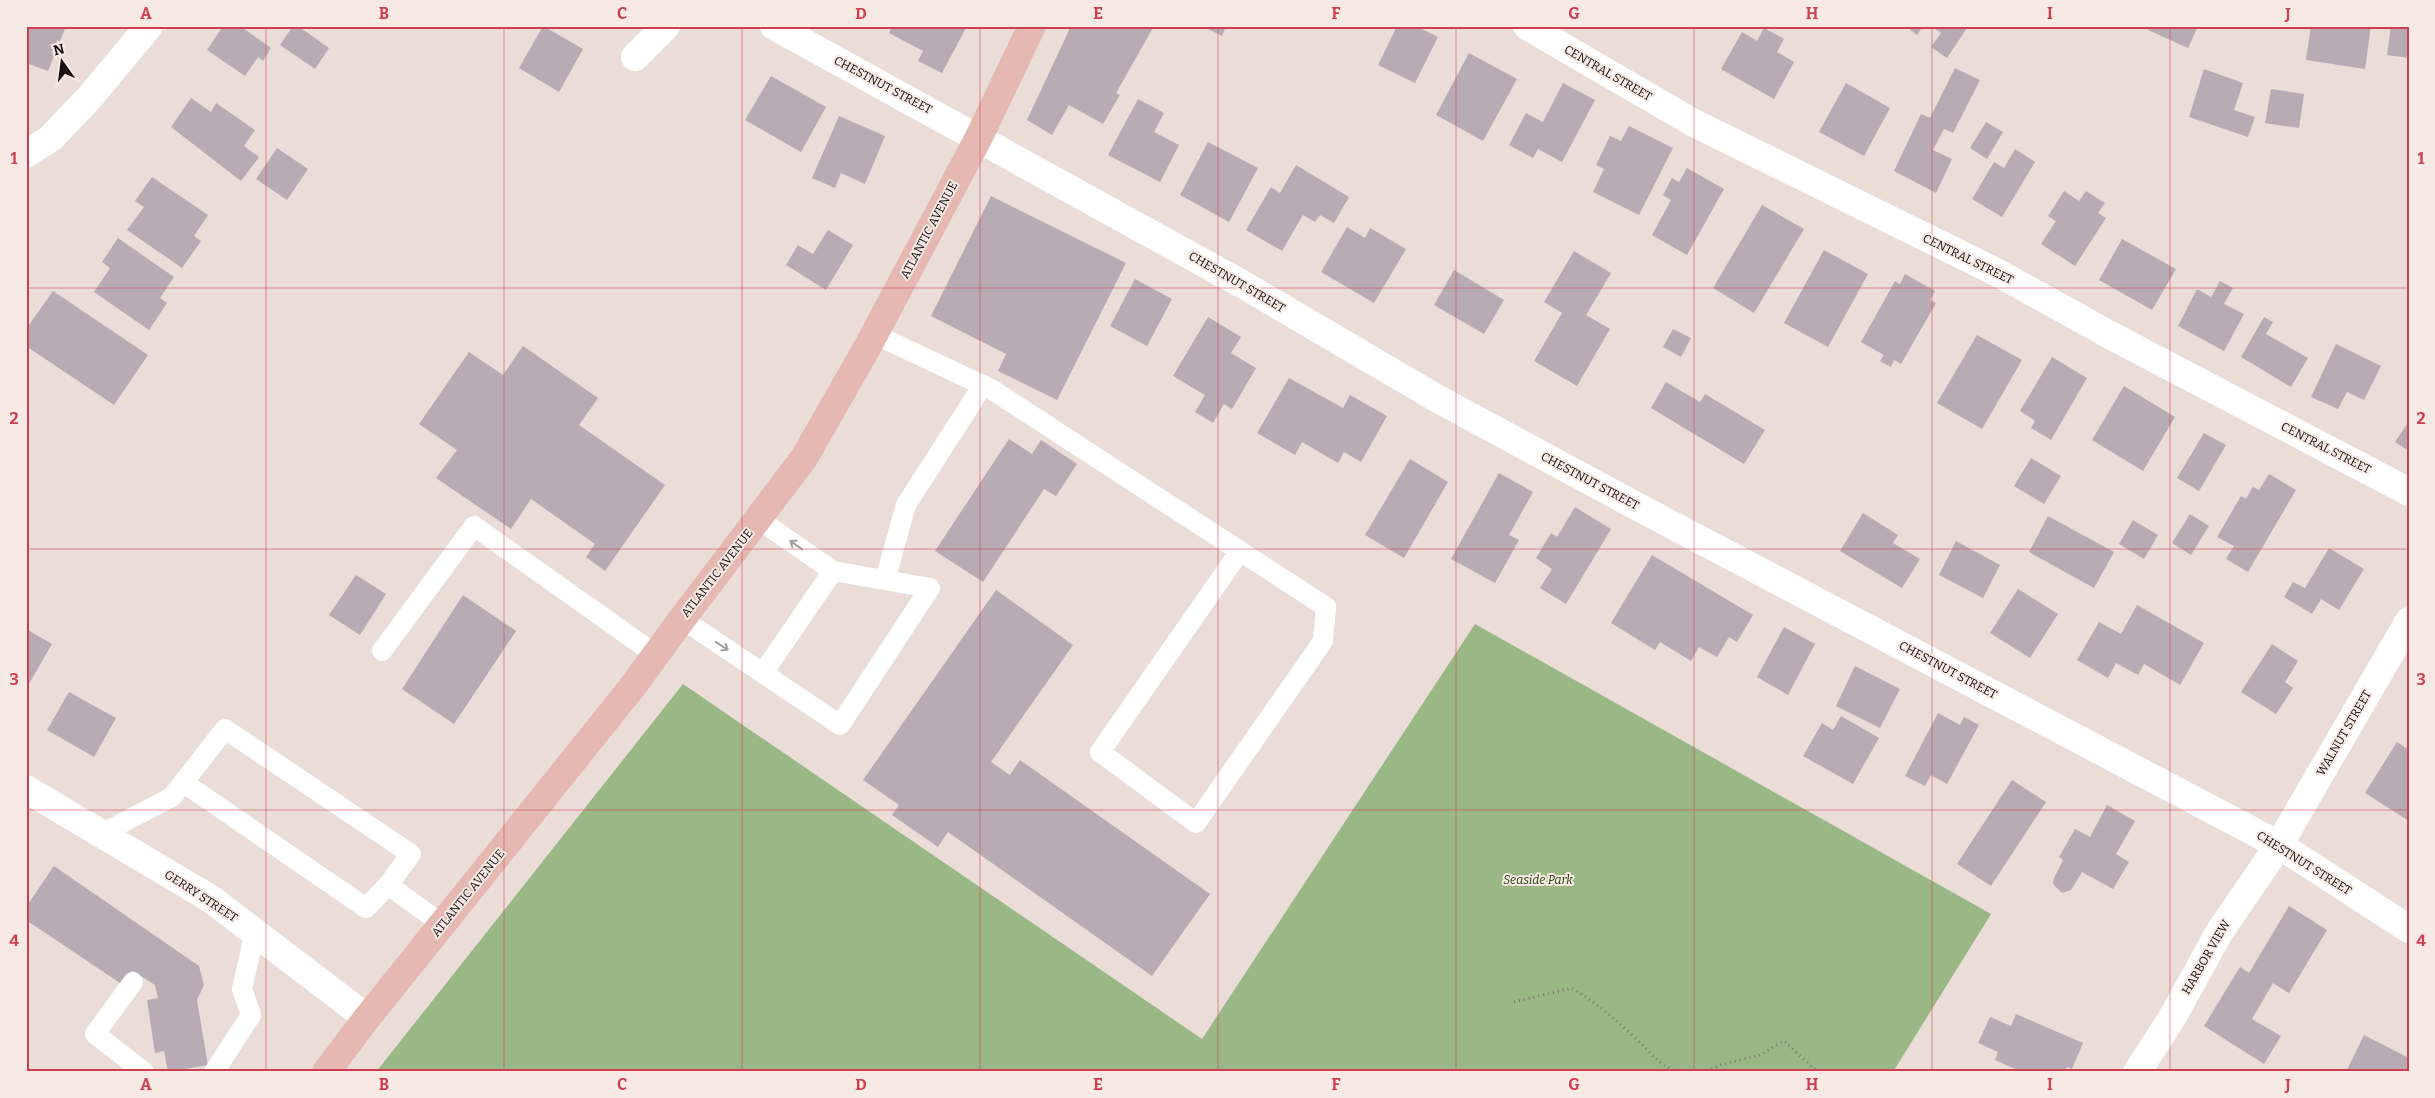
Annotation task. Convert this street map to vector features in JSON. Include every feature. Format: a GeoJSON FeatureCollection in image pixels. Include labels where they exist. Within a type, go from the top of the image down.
{"type":"FeatureCollection","features":[{"type":"Feature","properties":{"kind":"main road","name":"ATLANTIC AVENUE"},"geometry":{"type":"LineString","coordinates":[[326,1072],[367,1018],[633,686],[804,458],[874,334],[978,137],[1032,26]]}},
{"type":"Feature","properties":{"kind":"street"},"geometry":{"type":"LineString","coordinates":[[26,154],[58,132],[90,98],[149,26]]}},
{"type":"Feature","properties":{"kind":"street"},"geometry":{"type":"LineString","coordinates":[[635,57],[666,26]]}},
{"type":"Feature","properties":{"kind":"street","name":"CHESTNUT STREET"},"geometry":{"type":"LineString","coordinates":[[774,26],[1242,284],[1447,404],[1638,507],[2279,845],[2409,929]]}},
{"type":"Feature","properties":{"kind":"street","name":"CENTRAL STREET"},"geometry":{"type":"LineString","coordinates":[[1527,26],[1692,122],[1998,273],[2108,334],[2409,492]]}},
{"type":"Feature","properties":{"kind":"street","name":"WALNUT STREET"},"geometry":{"type":"LineString","coordinates":[[2279,845],[2409,621]]}},
{"type":"Feature","properties":{"kind":"street","name":"GERRY STREET"},"geometry":{"type":"LineString","coordinates":[[26,789],[211,899],[367,1018]]}},
{"type":"Feature","properties":{"kind":"street","name":"HARBOR VIEW"},"geometry":{"type":"LineString","coordinates":[[2137,1072],[2172,1018],[2220,931],[2279,845]]}},
{"type":"Feature","properties":{"kind":"lane"},"geometry":{"type":"LineString","coordinates":[[874,334],[983,385],[1240,551],[1326,607],[1323,641],[1196,823],[1100,752],[1240,551]]}},
{"type":"Feature","properties":{"kind":"lane"},"geometry":{"type":"LineString","coordinates":[[885,580],[906,506],[983,385]]}},
{"type":"Feature","properties":{"kind":"lane"},"geometry":{"type":"LineString","coordinates":[[682,619],[840,725],[930,588],[833,571],[758,519]]}},
{"type":"Feature","properties":{"kind":"lane"},"geometry":{"type":"LineString","coordinates":[[382,651],[474,526],[656,654]]}},
{"type":"Feature","properties":{"kind":"lane"},"geometry":{"type":"LineString","coordinates":[[763,674],[833,571]]}},
{"type":"Feature","properties":{"kind":"lane"},"geometry":{"type":"LineString","coordinates":[[101,834],[172,797],[225,729],[410,854],[388,885],[366,908],[184,783]]}},
{"type":"Feature","properties":{"kind":"lane"},"geometry":{"type":"LineString","coordinates":[[388,885],[442,924]]}},
{"type":"Feature","properties":{"kind":"lane"},"geometry":{"type":"LineString","coordinates":[[214,1072],[251,1015],[242,989],[255,932]]}},
{"type":"Feature","properties":{"kind":"lane"},"geometry":{"type":"LineString","coordinates":[[133,982],[95,1034],[144,1072]]}},
{"type":"Feature","properties":{"kind":"path"},"geometry":{"type":"LineString","coordinates":[[1514,1002],[1572,988],[1596,1002],[1643,1044],[1664,1067],[1678,1072]]}},
{"type":"Feature","properties":{"kind":"path"},"geometry":{"type":"LineString","coordinates":[[1707,1072],[1720,1065],[1760,1055],[1784,1041],[1818,1072]]}},
{"type":"Feature","properties":{"kind":"green space","name":"Seaside Park"},"geometry":{"type":"Polygon","coordinates":[[[1475,624],[1991,914],[1893,1072],[376,1072],[683,684],[1202,1039],[1475,624]]]}},
{"type":"Feature","properties":{"kind":"building"},"geometry":{"type":"Polygon","coordinates":[[[26,26],[66,26],[48,71],[26,63],[26,26]]]}},
{"type":"Feature","properties":{"kind":"building"},"geometry":{"type":"Polygon","coordinates":[[[223,26],[240,26],[271,48],[263,61],[258,57],[245,76],[207,50],[223,26]]]}},
{"type":"Feature","properties":{"kind":"building"},"geometry":{"type":"Polygon","coordinates":[[[293,26],[298,26],[329,48],[315,69],[280,45],[293,26]]]}},
{"type":"Feature","properties":{"kind":"building"},"geometry":{"type":"Polygon","coordinates":[[[543,26],[583,49],[559,92],[519,68],[543,26]]]}},
{"type":"Feature","properties":{"kind":"building"},"geometry":{"type":"Polygon","coordinates":[[[892,26],[967,26],[942,73],[918,61],[923,51],[889,33],[892,26]]]}},
{"type":"Feature","properties":{"kind":"building"},"geometry":{"type":"Polygon","coordinates":[[[1071,26],[1154,26],[1116,93],[1120,95],[1103,124],[1069,105],[1052,135],[1027,120],[1071,26]]]}},
{"type":"Feature","properties":{"kind":"building"},"geometry":{"type":"Polygon","coordinates":[[[1202,26],[1226,26],[1222,36],[1202,26]]]}},
{"type":"Feature","properties":{"kind":"building"},"geometry":{"type":"Polygon","coordinates":[[[1397,26],[1416,26],[1438,37],[1415,83],[1378,65],[1397,26]]]}},
{"type":"Feature","properties":{"kind":"building"},"geometry":{"type":"Polygon","coordinates":[[[1905,26],[1923,26],[1917,35],[1905,26]]]}},
{"type":"Feature","properties":{"kind":"building"},"geometry":{"type":"Polygon","coordinates":[[[1931,26],[1964,26],[1967,28],[1947,58],[1931,47],[1941,33],[1931,26]]]}},
{"type":"Feature","properties":{"kind":"building"},"geometry":{"type":"Polygon","coordinates":[[[2150,26],[2198,26],[2188,48],[2148,30],[2150,26]]]}},
{"type":"Feature","properties":{"kind":"building"},"geometry":{"type":"Polygon","coordinates":[[[2311,26],[2371,26],[2365,69],[2306,60],[2311,26]]]}},
{"type":"Feature","properties":{"kind":"building"},"geometry":{"type":"Polygon","coordinates":[[[2391,26],[2409,26],[2409,58],[2387,55],[2391,26]]]}},
{"type":"Feature","properties":{"kind":"building"},"geometry":{"type":"Polygon","coordinates":[[[1764,28],[1784,39],[1777,52],[1794,62],[1774,99],[1721,69],[1742,32],[1757,41],[1764,28]]]}},
{"type":"Feature","properties":{"kind":"building"},"geometry":{"type":"Polygon","coordinates":[[[1469,53],[1517,79],[1483,141],[1436,115],[1469,53]]]}},
{"type":"Feature","properties":{"kind":"building"},"geometry":{"type":"Polygon","coordinates":[[[1955,68],[1980,80],[1953,133],[1944,129],[1933,150],[1952,159],[1936,193],[1894,171],[1921,114],[1930,118],[1955,68]]]}},
{"type":"Feature","properties":{"kind":"building"},"geometry":{"type":"Polygon","coordinates":[[[2204,69],[2243,83],[2234,110],[2255,117],[2248,137],[2189,117],[2204,69]]]}},
{"type":"Feature","properties":{"kind":"building"},"geometry":{"type":"Polygon","coordinates":[[[771,76],[826,107],[801,152],[745,120],[771,76]]]}},
{"type":"Feature","properties":{"kind":"building"},"geometry":{"type":"Polygon","coordinates":[[[1563,83],[1595,100],[1562,162],[1538,149],[1533,158],[1509,145],[1526,113],[1543,122],[1563,83]]]}},
{"type":"Feature","properties":{"kind":"building"},"geometry":{"type":"Polygon","coordinates":[[[1846,83],[1890,108],[1864,156],[1819,132],[1846,83]]]}},
{"type":"Feature","properties":{"kind":"building"},"geometry":{"type":"Polygon","coordinates":[[[2271,89],[2304,94],[2299,128],[2265,123],[2271,89]]]}},
{"type":"Feature","properties":{"kind":"building"},"geometry":{"type":"Polygon","coordinates":[[[191,98],[211,112],[216,103],[255,130],[244,146],[259,157],[241,181],[171,127],[191,98]]]}},
{"type":"Feature","properties":{"kind":"building"},"geometry":{"type":"Polygon","coordinates":[[[1138,99],[1164,113],[1154,132],[1179,145],[1160,182],[1108,155],[1138,99]]]}},
{"type":"Feature","properties":{"kind":"building"},"geometry":{"type":"Polygon","coordinates":[[[839,116],[885,136],[865,184],[841,173],[835,188],[812,178],[839,116]]]}},
{"type":"Feature","properties":{"kind":"building"},"geometry":{"type":"Polygon","coordinates":[[[1986,122],[2003,132],[1987,159],[1970,148],[1986,122]]]}},
{"type":"Feature","properties":{"kind":"building"},"geometry":{"type":"Polygon","coordinates":[[[1629,126],[1673,148],[1639,215],[1593,192],[1604,169],[1596,165],[1610,136],[1621,141],[1629,126]]]}},
{"type":"Feature","properties":{"kind":"building"},"geometry":{"type":"Polygon","coordinates":[[[1208,142],[1258,168],[1229,222],[1180,195],[1208,142]]]}},
{"type":"Feature","properties":{"kind":"building"},"geometry":{"type":"Polygon","coordinates":[[[277,148],[308,169],[287,200],[256,179],[277,148]]]}},
{"type":"Feature","properties":{"kind":"building"},"geometry":{"type":"Polygon","coordinates":[[[2015,149],[2035,162],[2002,217],[1972,199],[1994,162],[2004,168],[2015,149]]]}},
{"type":"Feature","properties":{"kind":"building"},"geometry":{"type":"Polygon","coordinates":[[[1296,165],[1349,197],[1334,223],[1320,215],[1315,222],[1303,215],[1282,251],[1246,230],[1271,187],[1280,193],[1296,165]]]}},
{"type":"Feature","properties":{"kind":"building"},"geometry":{"type":"Polygon","coordinates":[[[1687,168],[1724,189],[1687,255],[1652,235],[1671,200],[1663,195],[1672,178],[1679,182],[1687,168]]]}},
{"type":"Feature","properties":{"kind":"building"},"geometry":{"type":"Polygon","coordinates":[[[152,177],[208,215],[194,236],[201,241],[182,268],[127,230],[144,207],[135,201],[152,177]]]}},
{"type":"Feature","properties":{"kind":"building"},"geometry":{"type":"Polygon","coordinates":[[[2064,191],[2079,201],[2086,191],[2105,203],[2098,213],[2106,218],[2075,266],[2041,244],[2056,221],[2048,216],[2064,191]]]}},
{"type":"Feature","properties":{"kind":"building"},"geometry":{"type":"Polygon","coordinates":[[[991,196],[1126,263],[1057,400],[998,371],[1006,354],[931,316],[991,196]]]}},
{"type":"Feature","properties":{"kind":"building"},"geometry":{"type":"Polygon","coordinates":[[[1762,205],[1804,229],[1754,313],[1713,288],[1762,205]]]}},
{"type":"Feature","properties":{"kind":"building"},"geometry":{"type":"Polygon","coordinates":[[[1347,227],[1365,238],[1370,228],[1406,249],[1374,303],[1321,272],[1347,227]]]}},
{"type":"Feature","properties":{"kind":"building"},"geometry":{"type":"Polygon","coordinates":[[[828,230],[853,245],[826,290],[786,265],[798,245],[813,254],[828,230]]]}},
{"type":"Feature","properties":{"kind":"building"},"geometry":{"type":"Polygon","coordinates":[[[118,238],[174,277],[160,298],[167,303],[149,330],[94,292],[110,268],[102,262],[118,238]]]}},
{"type":"Feature","properties":{"kind":"building"},"geometry":{"type":"Polygon","coordinates":[[[2122,239],[2176,269],[2152,310],[2099,280],[2122,239]]]}},
{"type":"Feature","properties":{"kind":"building"},"geometry":{"type":"Polygon","coordinates":[[[1824,250],[1868,274],[1828,347],[1784,323],[1824,250]]]}},
{"type":"Feature","properties":{"kind":"building"},"geometry":{"type":"Polygon","coordinates":[[[1574,251],[1611,273],[1586,315],[1610,329],[1577,386],[1534,361],[1562,313],[1544,302],[1574,251]]]}},
{"type":"Feature","properties":{"kind":"building"},"geometry":{"type":"Polygon","coordinates":[[[1454,270],[1504,300],[1484,334],[1434,305],[1454,270]]]}},
{"type":"Feature","properties":{"kind":"building"},"geometry":{"type":"Polygon","coordinates":[[[1905,274],[1935,291],[1930,300],[1936,303],[1901,364],[1894,360],[1891,367],[1880,361],[1884,355],[1861,342],[1895,281],[1900,284],[1905,274]]]}},
{"type":"Feature","properties":{"kind":"building"},"geometry":{"type":"Polygon","coordinates":[[[1135,279],[1172,299],[1147,346],[1110,326],[1135,279]]]}},
{"type":"Feature","properties":{"kind":"building"},"geometry":{"type":"Polygon","coordinates":[[[2220,281],[2233,288],[2224,304],[2244,314],[2224,351],[2178,326],[2197,289],[2211,297],[2220,281]]]}},
{"type":"Feature","properties":{"kind":"building"},"geometry":{"type":"Polygon","coordinates":[[[53,291],[148,355],[114,405],[26,346],[26,329],[53,291]]]}},
{"type":"Feature","properties":{"kind":"building"},"geometry":{"type":"Polygon","coordinates":[[[1208,317],[1241,337],[1231,353],[1256,368],[1232,409],[1224,404],[1213,423],[1195,412],[1205,395],[1173,376],[1208,317]]]}},
{"type":"Feature","properties":{"kind":"building"},"geometry":{"type":"Polygon","coordinates":[[[2264,317],[2273,322],[2266,334],[2308,358],[2291,387],[2241,357],[2264,317]]]}},
{"type":"Feature","properties":{"kind":"building"},"geometry":{"type":"Polygon","coordinates":[[[1673,329],[1691,338],[1681,357],[1663,347],[1673,329]]]}},
{"type":"Feature","properties":{"kind":"building"},"geometry":{"type":"Polygon","coordinates":[[[1977,335],[2022,360],[1982,429],[1937,403],[1977,335]]]}},
{"type":"Feature","properties":{"kind":"building"},"geometry":{"type":"Polygon","coordinates":[[[2336,344],[2381,366],[2364,400],[2347,392],[2338,409],[2311,397],[2336,344]]]}},
{"type":"Feature","properties":{"kind":"building"},"geometry":{"type":"Polygon","coordinates":[[[523,346],[598,398],[579,425],[665,485],[605,571],[586,557],[595,544],[531,499],[511,529],[436,478],[457,450],[419,424],[469,352],[503,375],[523,346]]]}},
{"type":"Feature","properties":{"kind":"building"},"geometry":{"type":"Polygon","coordinates":[[[2052,357],[2087,378],[2051,440],[2031,428],[2035,421],[2020,411],[2052,357]]]}},
{"type":"Feature","properties":{"kind":"building"},"geometry":{"type":"Polygon","coordinates":[[[1289,378],[1343,408],[1350,395],[1387,416],[1361,462],[1344,452],[1338,463],[1302,442],[1295,455],[1257,433],[1289,378]]]}},
{"type":"Feature","properties":{"kind":"building"},"geometry":{"type":"Polygon","coordinates":[[[1666,382],[1700,402],[1705,394],[1765,430],[1744,464],[1651,408],[1666,382]]]}},
{"type":"Feature","properties":{"kind":"building"},"geometry":{"type":"Polygon","coordinates":[[[2124,386],[2175,417],[2143,471],[2092,440],[2124,386]]]}},
{"type":"Feature","properties":{"kind":"building"},"geometry":{"type":"Polygon","coordinates":[[[2409,421],[2409,451],[2395,442],[2409,421]]]}},
{"type":"Feature","properties":{"kind":"building"},"geometry":{"type":"Polygon","coordinates":[[[2204,433],[2226,445],[2199,491],[2177,478],[2204,433]]]}},
{"type":"Feature","properties":{"kind":"building"},"geometry":{"type":"Polygon","coordinates":[[[1009,439],[1032,454],[1041,440],[1077,464],[1056,496],[1044,489],[983,582],[935,551],[1009,439]]]}},
{"type":"Feature","properties":{"kind":"building"},"geometry":{"type":"Polygon","coordinates":[[[2031,458],[2061,476],[2044,504],[2014,486],[2031,458]]]}},
{"type":"Feature","properties":{"kind":"building"},"geometry":{"type":"Polygon","coordinates":[[[1410,459],[1448,482],[1404,558],[1365,535],[1410,459]]]}},
{"type":"Feature","properties":{"kind":"building"},"geometry":{"type":"Polygon","coordinates":[[[1499,473],[1533,492],[1509,535],[1519,540],[1495,583],[1451,559],[1499,473]]]}},
{"type":"Feature","properties":{"kind":"building"},"geometry":{"type":"Polygon","coordinates":[[[2269,474],[2296,490],[2248,572],[2226,559],[2234,546],[2217,537],[2241,496],[2246,499],[2253,487],[2259,490],[2269,474]]]}},
{"type":"Feature","properties":{"kind":"building"},"geometry":{"type":"Polygon","coordinates":[[[1575,507],[1611,529],[1566,604],[1540,588],[1552,569],[1536,558],[1551,533],[1557,537],[1575,507]]]}},
{"type":"Feature","properties":{"kind":"building"},"geometry":{"type":"Polygon","coordinates":[[[1863,513],[1898,535],[1893,543],[1920,559],[1902,588],[1840,551],[1863,513]]]}},
{"type":"Feature","properties":{"kind":"building"},"geometry":{"type":"Polygon","coordinates":[[[2190,514],[2209,526],[2191,555],[2172,543],[2190,514]]]}},
{"type":"Feature","properties":{"kind":"building"},"geometry":{"type":"Polygon","coordinates":[[[2048,516],[2114,552],[2094,588],[2029,552],[2048,516]]]}},
{"type":"Feature","properties":{"kind":"building"},"geometry":{"type":"Polygon","coordinates":[[[2133,520],[2158,535],[2144,559],[2119,544],[2133,520]]]}},
{"type":"Feature","properties":{"kind":"building"},"geometry":{"type":"Polygon","coordinates":[[[1956,541],[2000,565],[1983,598],[1939,575],[1956,541]]]}},
{"type":"Feature","properties":{"kind":"building"},"geometry":{"type":"Polygon","coordinates":[[[2329,548],[2364,569],[2339,610],[2321,599],[2312,614],[2284,597],[2293,582],[2305,588],[2329,548]]]}},
{"type":"Feature","properties":{"kind":"building"},"geometry":{"type":"Polygon","coordinates":[[[1652,555],[1753,615],[1737,642],[1729,637],[1717,657],[1699,647],[1691,661],[1660,642],[1655,650],[1611,623],[1652,555]]]}},
{"type":"Feature","properties":{"kind":"building"},"geometry":{"type":"Polygon","coordinates":[[[356,575],[386,594],[360,635],[329,615],[356,575]]]}},
{"type":"Feature","properties":{"kind":"building"},"geometry":{"type":"Polygon","coordinates":[[[2018,589],[2058,614],[2030,658],[1990,633],[2018,589]]]}},
{"type":"Feature","properties":{"kind":"building"},"geometry":{"type":"Polygon","coordinates":[[[996,590],[1073,645],[991,762],[1010,775],[1020,760],[1210,894],[1152,976],[948,832],[938,847],[892,815],[899,805],[863,780],[996,590]]]}},
{"type":"Feature","properties":{"kind":"building"},"geometry":{"type":"Polygon","coordinates":[[[463,595],[516,631],[454,724],[402,689],[463,595]]]}},
{"type":"Feature","properties":{"kind":"building"},"geometry":{"type":"Polygon","coordinates":[[[2137,605],[2204,643],[2180,685],[2144,664],[2138,675],[2116,663],[2108,678],[2077,660],[2099,622],[2121,634],[2137,605]]]}},
{"type":"Feature","properties":{"kind":"building"},"geometry":{"type":"Polygon","coordinates":[[[1784,627],[1815,644],[1788,695],[1757,677],[1784,627]]]}},
{"type":"Feature","properties":{"kind":"building"},"geometry":{"type":"Polygon","coordinates":[[[26,629],[52,644],[26,689],[26,629]]]}},
{"type":"Feature","properties":{"kind":"building"},"geometry":{"type":"Polygon","coordinates":[[[2272,644],[2298,661],[2285,682],[2293,688],[2276,714],[2241,692],[2272,644]]]}},
{"type":"Feature","properties":{"kind":"building"},"geometry":{"type":"Polygon","coordinates":[[[1855,666],[1900,689],[1880,728],[1836,706],[1855,666]]]}},
{"type":"Feature","properties":{"kind":"building"},"geometry":{"type":"Polygon","coordinates":[[[69,692],[116,718],[94,757],[47,730],[69,692]]]}},
{"type":"Feature","properties":{"kind":"building"},"geometry":{"type":"Polygon","coordinates":[[[1938,713],[1960,725],[1964,717],[1979,725],[1947,784],[1931,775],[1925,786],[1905,776],[1938,713]]]}},
{"type":"Feature","properties":{"kind":"building"},"geometry":{"type":"Polygon","coordinates":[[[1841,716],[1879,738],[1853,784],[1803,756],[1822,723],[1833,730],[1841,716]]]}},
{"type":"Feature","properties":{"kind":"building"},"geometry":{"type":"Polygon","coordinates":[[[2397,742],[2409,750],[2409,821],[2365,793],[2397,742]]]}},
{"type":"Feature","properties":{"kind":"building"},"geometry":{"type":"Polygon","coordinates":[[[2012,780],[2046,802],[1991,886],[1957,864],[2012,780]]]}},
{"type":"Feature","properties":{"kind":"building"},"geometry":{"type":"Polygon","coordinates":[[[2107,805],[2135,821],[2116,854],[2129,862],[2113,889],[2082,872],[2071,890],[2062,893],[2053,884],[2063,860],[2059,857],[2075,829],[2090,837],[2107,805]]]}},
{"type":"Feature","properties":{"kind":"building"},"geometry":{"type":"Polygon","coordinates":[[[54,866],[199,966],[204,985],[197,1000],[208,1065],[168,1072],[164,1051],[155,1053],[147,1000],[158,998],[155,985],[133,971],[123,985],[26,920],[26,907],[54,866]]]}},
{"type":"Feature","properties":{"kind":"building"},"geometry":{"type":"Polygon","coordinates":[[[2289,906],[2327,930],[2289,993],[2273,983],[2252,1019],[2281,1036],[2264,1064],[2204,1026],[2240,967],[2249,973],[2289,906]]]}},
{"type":"Feature","properties":{"kind":"building"},"geometry":{"type":"Polygon","coordinates":[[[2016,1014],[2083,1043],[2072,1069],[2067,1067],[2064,1072],[2014,1072],[2015,1069],[1995,1060],[1998,1052],[1978,1043],[1990,1017],[2011,1026],[2016,1014]]]}},
{"type":"Feature","properties":{"kind":"building"},"geometry":{"type":"Polygon","coordinates":[[[2364,1035],[2409,1058],[2409,1072],[2346,1072],[2364,1035]]]}}]}
